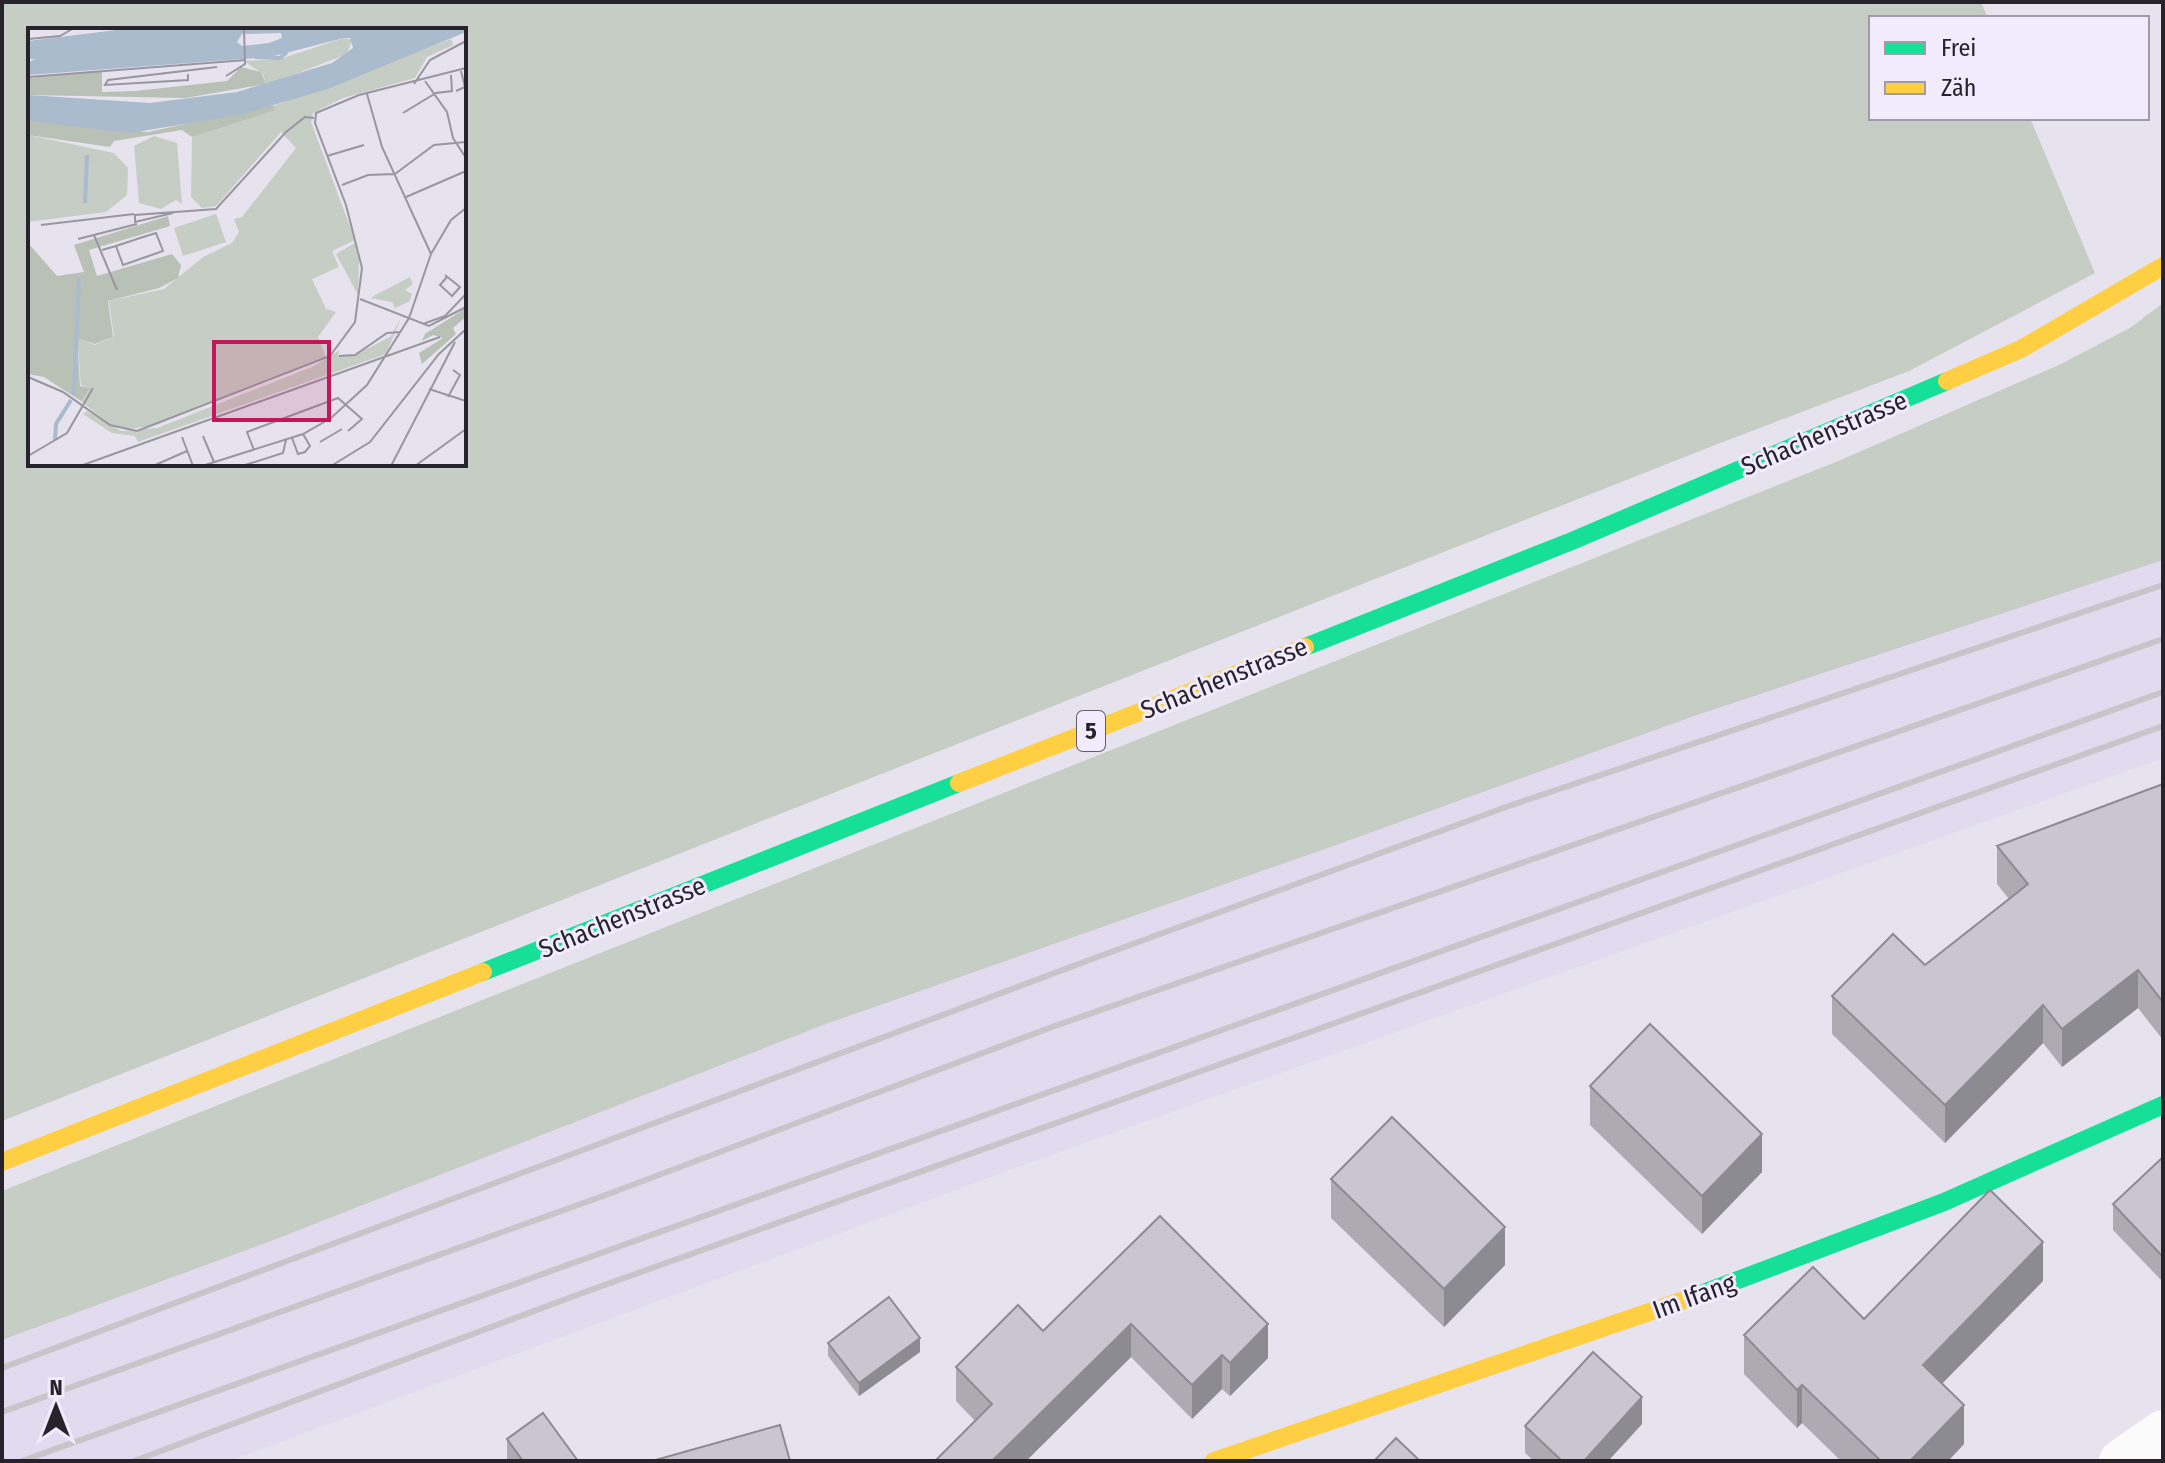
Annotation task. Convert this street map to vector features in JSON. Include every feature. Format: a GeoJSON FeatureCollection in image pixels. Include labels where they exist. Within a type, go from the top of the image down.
{"type":"FeatureCollection","features":[{"type":"Feature","properties":{"kind":"main road","name":"Schachenstrasse"},"geometry":{"type":"LineString","coordinates":[[2,1162],[1572,541],[2021,349],[2163,266]]}},
{"type":"Feature","properties":{"kind":"main road","name":"Im Ifang"},"geometry":{"type":"LineString","coordinates":[[1214,1461],[1572,1340],[1854,1239],[2096,1137],[2163,1105]]}},
{"type":"Feature","properties":{"kind":"street"},"geometry":{"type":"LineString","coordinates":[[2121,1461],[2163,1432]]}},
{"type":"Feature","properties":{"kind":"shaded area"},"geometry":{"type":"Polygon","coordinates":[[[2,2],[1981,2],[1987,16],[1869,16],[1869,120],[2031,120],[2095,273],[1909,371],[2,1121],[2,2]]]}},
{"type":"Feature","properties":{"kind":"shaded area"},"geometry":{"type":"Polygon","coordinates":[[[2163,303],[2163,560],[1697,715],[826,1024],[271,1241],[2,1340],[2,1191],[1836,462],[2059,365],[2130,328],[2163,303]]]}},
{"type":"Feature","properties":{"kind":"shaded area"},"geometry":{"type":"Polygon","coordinates":[[[2163,560],[2163,758],[1020,1166],[229,1461],[2,1461],[2,1340],[271,1241],[826,1024],[1697,715],[2163,560]]]}},
{"type":"Feature","properties":{"kind":"building"},"geometry":{"type":"Polygon","coordinates":[[[2163,784],[2163,1002],[2138,970],[2062,1029],[2043,1005],[1945,1105],[1832,996],[1893,934],[1925,965],[2028,884],[1997,846],[2163,784]]]}},
{"type":"Feature","properties":{"kind":"building"},"geometry":{"type":"Polygon","coordinates":[[[1650,1024],[1762,1134],[1702,1196],[1590,1086],[1650,1024]]]}},
{"type":"Feature","properties":{"kind":"building"},"geometry":{"type":"Polygon","coordinates":[[[1392,1117],[1505,1227],[1444,1289],[1331,1179],[1392,1117]]]}},
{"type":"Feature","properties":{"kind":"building"},"geometry":{"type":"Polygon","coordinates":[[[2163,1157],[2163,1257],[2113,1204],[2163,1157]]]}},
{"type":"Feature","properties":{"kind":"building"},"geometry":{"type":"Polygon","coordinates":[[[1990,1190],[2043,1242],[1923,1365],[1964,1405],[1910,1461],[1881,1461],[1802,1385],[1797,1390],[1744,1335],[1813,1267],[1864,1319],[1990,1190]]]}},
{"type":"Feature","properties":{"kind":"building"},"geometry":{"type":"Polygon","coordinates":[[[1160,1216],[1268,1324],[1230,1363],[1222,1355],[1192,1385],[1131,1324],[992,1461],[935,1461],[992,1404],[956,1367],[1018,1305],[1043,1331],[1160,1216]]]}},
{"type":"Feature","properties":{"kind":"building"},"geometry":{"type":"Polygon","coordinates":[[[889,1297],[920,1338],[859,1383],[828,1343],[889,1297]]]}},
{"type":"Feature","properties":{"kind":"building"},"geometry":{"type":"Polygon","coordinates":[[[1593,1352],[1642,1397],[1584,1461],[1562,1461],[1525,1426],[1593,1352]]]}},
{"type":"Feature","properties":{"kind":"building"},"geometry":{"type":"Polygon","coordinates":[[[543,1413],[578,1461],[523,1461],[507,1439],[543,1413]]]}},
{"type":"Feature","properties":{"kind":"building"},"geometry":{"type":"Polygon","coordinates":[[[780,1425],[790,1461],[652,1461],[780,1425]]]}},
{"type":"Feature","properties":{"kind":"building"},"geometry":{"type":"Polygon","coordinates":[[[1396,1438],[1420,1461],[1374,1461],[1396,1438]]]}},
{"type":"Feature","properties":{"kind":"railway"},"geometry":{"type":"LineString","coordinates":[[2,1368],[1506,807],[2163,585]]}},
{"type":"Feature","properties":{"kind":"railway"},"geometry":{"type":"LineString","coordinates":[[2,1412],[603,1196],[1052,1027],[2163,639]]}},
{"type":"Feature","properties":{"kind":"railway"},"geometry":{"type":"LineString","coordinates":[[22,1461],[2163,692]]}},
{"type":"Feature","properties":{"kind":"railway"},"geometry":{"type":"LineString","coordinates":[[134,1461],[574,1296],[2163,726]]}},
{"type":"Feature","properties":{"kind":"traffic: fast"},"geometry":{"type":"LineString","coordinates":[[1305,647],[1572,541],[1947,381]]}},
{"type":"Feature","properties":{"kind":"traffic: fast"},"geometry":{"type":"LineString","coordinates":[[483,972],[959,783]]}},
{"type":"Feature","properties":{"kind":"traffic: fast"},"geometry":{"type":"LineString","coordinates":[[1693,1297],[1944,1202],[2163,1105]]}},
{"type":"Feature","properties":{"kind":"traffic: slow"},"geometry":{"type":"LineString","coordinates":[[1947,381],[2021,349],[2163,266]]}},
{"type":"Feature","properties":{"kind":"traffic: slow"},"geometry":{"type":"LineString","coordinates":[[959,783],[1305,647]]}},
{"type":"Feature","properties":{"kind":"traffic: slow"},"geometry":{"type":"LineString","coordinates":[[2,1162],[483,972]]}},
{"type":"Feature","properties":{"kind":"traffic: slow"},"geometry":{"type":"LineString","coordinates":[[1214,1461],[1693,1297]]}}]}
